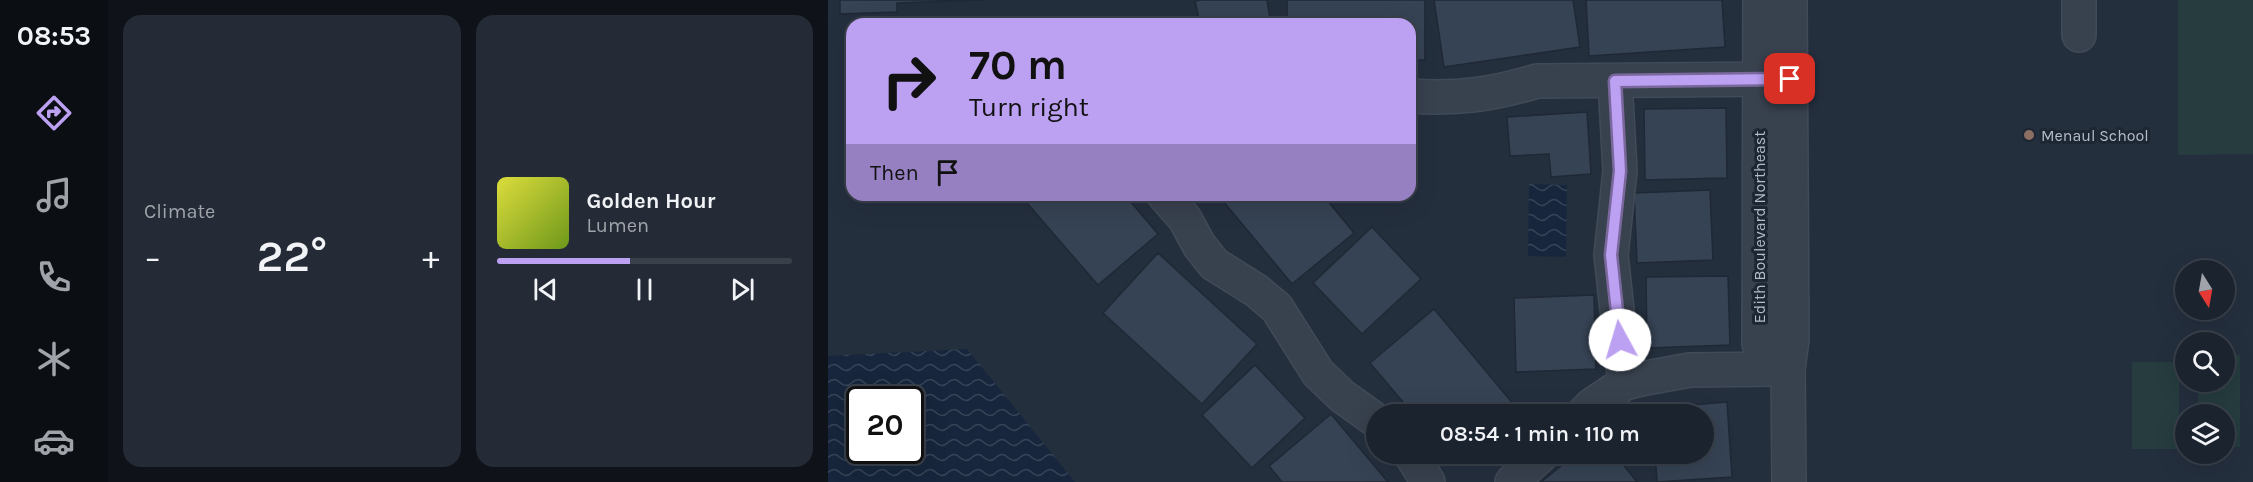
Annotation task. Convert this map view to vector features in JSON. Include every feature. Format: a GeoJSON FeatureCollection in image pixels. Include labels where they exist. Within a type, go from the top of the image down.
{"type":"FeatureCollection","features":[{"type":"Feature","properties":{"kind":"street","name":"Edith Boulevard Northeast"},"geometry":{"type":"LineString","coordinates":[[1760,0],[1774,80]]}},
{"type":"Feature","properties":{"kind":"street","name":"Edith Boulevard Northeast"},"geometry":{"type":"LineString","coordinates":[[1788,369],[1759,345],[1774,80],[1790,0]]}},
{"type":"Feature","properties":{"kind":"street"},"geometry":{"type":"LineString","coordinates":[[2079,0],[2079,35]]}},
{"type":"Feature","properties":{"kind":"street"},"geometry":{"type":"LineString","coordinates":[[1416,96],[1447,99],[1499,93],[1537,81],[1774,80]]}},
{"type":"Feature","properties":{"kind":"street"},"geometry":{"type":"LineString","coordinates":[[1615,81],[1620,171],[1611,255],[1625,383]]}},
{"type":"Feature","properties":{"kind":"street"},"geometry":{"type":"LineString","coordinates":[[1169,201],[1185,219],[1199,245],[1214,264],[1257,291],[1277,308],[1318,373],[1342,396],[1366,414]]}},
{"type":"Feature","properties":{"kind":"street"},"geometry":{"type":"LineString","coordinates":[[1594,404],[1625,383],[1690,370],[1788,369],[1789,482]]}},
{"type":"Feature","properties":{"kind":"street"},"geometry":{"type":"LineString","coordinates":[[1417,464],[1428,482]]}},
{"type":"Feature","properties":{"kind":"street"},"geometry":{"type":"LineString","coordinates":[[1512,482],[1531,464]]}},
{"type":"Feature","properties":{"kind":"green space"},"geometry":{"type":"Polygon","coordinates":[[[2178,0],[2253,0],[2253,154],[2178,155],[2178,0]]]}},
{"type":"Feature","properties":{"kind":"green space"},"geometry":{"type":"Polygon","coordinates":[[[2235,355],[2240,355],[2240,447],[2235,447],[2235,404],[2198,404],[2198,392],[2235,392],[2235,355]]]}},
{"type":"Feature","properties":{"kind":"green space"},"geometry":{"type":"Polygon","coordinates":[[[2132,362],[2175,362],[2175,392],[2179,392],[2179,404],[2175,404],[2175,449],[2132,449],[2132,362]]]}},
{"type":"Feature","properties":{"kind":"water"},"geometry":{"type":"Polygon","coordinates":[[[1529,184],[1567,185],[1566,257],[1528,256],[1529,184]]]}},
{"type":"Feature","properties":{"kind":"water"},"geometry":{"type":"Polygon","coordinates":[[[967,349],[1075,482],[828,482],[828,356],[967,349]]]}},
{"type":"Feature","properties":{"kind":"building"},"geometry":{"type":"Polygon","coordinates":[[[840,0],[985,0],[897,3],[897,12],[840,14],[840,0]]]}},
{"type":"Feature","properties":{"kind":"building"},"geometry":{"type":"Polygon","coordinates":[[[1267,0],[1270,18],[1199,18],[1195,1],[1267,0]]]}},
{"type":"Feature","properties":{"kind":"building"},"geometry":{"type":"Polygon","coordinates":[[[1287,0],[1425,0],[1425,60],[1416,60],[1416,18],[1287,18],[1287,0]]]}},
{"type":"Feature","properties":{"kind":"building"},"geometry":{"type":"Polygon","coordinates":[[[1434,0],[1573,0],[1580,47],[1444,67],[1434,0]]]}},
{"type":"Feature","properties":{"kind":"building"},"geometry":{"type":"Polygon","coordinates":[[[1586,0],[1722,0],[1725,47],[1589,56],[1586,0]]]}},
{"type":"Feature","properties":{"kind":"building"},"geometry":{"type":"Polygon","coordinates":[[[1726,108],[1727,178],[1645,180],[1644,109],[1726,108]]]}},
{"type":"Feature","properties":{"kind":"building"},"geometry":{"type":"Polygon","coordinates":[[[1587,112],[1591,174],[1551,177],[1549,154],[1510,156],[1507,117],[1587,112]]]}},
{"type":"Feature","properties":{"kind":"building"},"geometry":{"type":"Polygon","coordinates":[[[1710,190],[1713,260],[1637,263],[1634,193],[1710,190]]]}},
{"type":"Feature","properties":{"kind":"building"},"geometry":{"type":"Polygon","coordinates":[[[1025,201],[1130,201],[1158,234],[1098,285],[1025,201]]]}},
{"type":"Feature","properties":{"kind":"building"},"geometry":{"type":"Polygon","coordinates":[[[1223,201],[1328,201],[1354,233],[1292,284],[1223,201]]]}},
{"type":"Feature","properties":{"kind":"building"},"geometry":{"type":"Polygon","coordinates":[[[1372,227],[1421,279],[1362,334],[1313,283],[1372,227]]]}},
{"type":"Feature","properties":{"kind":"building"},"geometry":{"type":"Polygon","coordinates":[[[1158,253],[1257,344],[1202,404],[1103,313],[1158,253]]]}},
{"type":"Feature","properties":{"kind":"building"},"geometry":{"type":"Polygon","coordinates":[[[1728,276],[1730,345],[1647,348],[1646,277],[1728,276]]]}},
{"type":"Feature","properties":{"kind":"building"},"geometry":{"type":"Polygon","coordinates":[[[1594,295],[1596,369],[1516,372],[1514,298],[1594,295]]]}},
{"type":"Feature","properties":{"kind":"building"},"geometry":{"type":"Polygon","coordinates":[[[1434,309],[1513,404],[1405,404],[1370,363],[1434,309]]]}},
{"type":"Feature","properties":{"kind":"building"},"geometry":{"type":"Polygon","coordinates":[[[1255,365],[1305,418],[1252,468],[1202,415],[1255,365]]]}},
{"type":"Feature","properties":{"kind":"building"},"geometry":{"type":"Polygon","coordinates":[[[1727,402],[1732,477],[1657,482],[1656,464],[1714,464],[1714,404],[1702,404],[1727,402]]]}},
{"type":"Feature","properties":{"kind":"building"},"geometry":{"type":"Polygon","coordinates":[[[1331,414],[1366,456],[1366,464],[1373,464],[1388,482],[1282,482],[1269,466],[1331,414]]]}},
{"type":"Feature","properties":{"kind":"building"},"geometry":{"type":"Polygon","coordinates":[[[1563,464],[1623,464],[1637,482],[1541,482],[1563,464]]]}},
{"type":"Feature","properties":{"kind":"place","name":"Menaul School"},"geometry":{"type":"Point","coordinates":[2029,135]}},
{"type":"Feature","properties":{"kind":"route"},"geometry":{"type":"LineString","coordinates":[[1620,340],[1611,255],[1620,171],[1615,81],[1790,79]]}}]}
